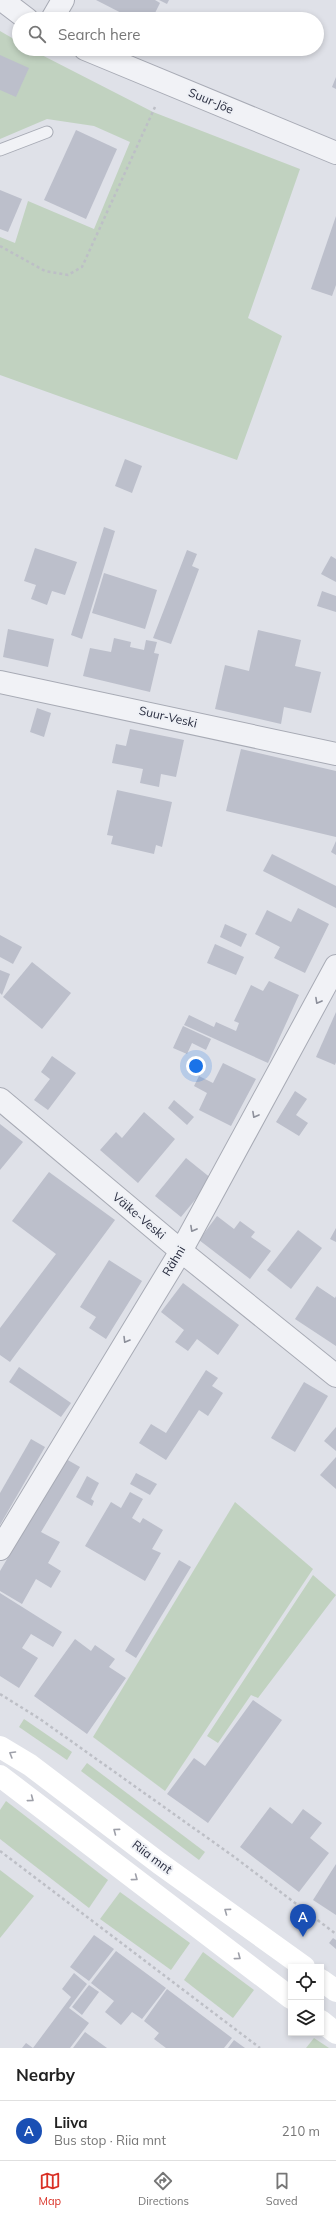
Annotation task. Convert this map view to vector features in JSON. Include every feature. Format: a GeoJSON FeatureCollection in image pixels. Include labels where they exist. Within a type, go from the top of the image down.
{"type":"FeatureCollection","features":[{"type":"Feature","properties":{"kind":"main road","name":"Riia mnt"},"geometry":{"type":"LineString","coordinates":[[0,1747],[30,1765],[159,1863],[300,1964]]}},
{"type":"Feature","properties":{"kind":"main road"},"geometry":{"type":"LineString","coordinates":[[0,1776],[288,1996]]}},
{"type":"Feature","properties":{"kind":"main road"},"geometry":{"type":"LineString","coordinates":[[324,1982],[336,1991]]}},
{"type":"Feature","properties":{"kind":"main road"},"geometry":{"type":"LineString","coordinates":[[324,2023],[336,2032]]}},
{"type":"Feature","properties":{"kind":"street"},"geometry":{"type":"LineString","coordinates":[[2,0],[18,12]]}},
{"type":"Feature","properties":{"kind":"street"},"geometry":{"type":"LineString","coordinates":[[56,12],[62,0]]}},
{"type":"Feature","properties":{"kind":"street","name":"Suur-Jõe"},"geometry":{"type":"LineString","coordinates":[[102,56],[336,153]]}},
{"type":"Feature","properties":{"kind":"street","name":"Suur-Veski"},"geometry":{"type":"LineString","coordinates":[[0,682],[336,754]]}},
{"type":"Feature","properties":{"kind":"street","name":"Rähni"},"geometry":{"type":"LineString","coordinates":[[0,1549],[181,1251],[335,970]]}},
{"type":"Feature","properties":{"kind":"street","name":"Väike-Veski"},"geometry":{"type":"LineString","coordinates":[[0,1098],[181,1251],[336,1376]]}},
{"type":"Feature","properties":{"kind":"lane"},"geometry":{"type":"LineString","coordinates":[[0,150],[47,132]]}},
{"type":"Feature","properties":{"kind":"path"},"geometry":{"type":"LineString","coordinates":[[0,246],[45,271],[68,275],[82,267],[166,82]]}},
{"type":"Feature","properties":{"kind":"path"},"geometry":{"type":"LineString","coordinates":[[0,1694],[40,1719],[233,1856],[336,1934]]}},
{"type":"Feature","properties":{"kind":"path"},"geometry":{"type":"LineString","coordinates":[[0,1852],[260,2048]]}},
{"type":"Feature","properties":{"kind":"green space"},"geometry":{"type":"Polygon","coordinates":[[[0,31],[12,38],[12,56],[44,56],[153,112],[300,169],[248,318],[282,336],[237,460],[0,375],[0,237],[15,243],[28,201],[94,229],[130,142],[94,126],[47,119],[0,139],[0,31]]]}},
{"type":"Feature","properties":{"kind":"green space"},"geometry":{"type":"Polygon","coordinates":[[[235,1502],[313,1569],[165,1791],[93,1737],[235,1502]]]}},
{"type":"Feature","properties":{"kind":"green space"},"geometry":{"type":"Polygon","coordinates":[[[313,1575],[336,1595],[258,1698],[251,1695],[218,1743],[207,1736],[313,1575]]]}},
{"type":"Feature","properties":{"kind":"green space"},"geometry":{"type":"Polygon","coordinates":[[[24,1719],[72,1752],[67,1760],[19,1727],[24,1719]]]}},
{"type":"Feature","properties":{"kind":"green space"},"geometry":{"type":"Polygon","coordinates":[[[87,1763],[205,1852],[199,1860],[81,1771],[87,1763]]]}},
{"type":"Feature","properties":{"kind":"green space"},"geometry":{"type":"Polygon","coordinates":[[[6,1801],[108,1880],[89,1908],[0,1839],[0,1810],[6,1801]]]}},
{"type":"Feature","properties":{"kind":"green space"},"geometry":{"type":"Polygon","coordinates":[[[0,1870],[34,1896],[0,1938],[0,1870]]]}},
{"type":"Feature","properties":{"kind":"green space"},"geometry":{"type":"Polygon","coordinates":[[[120,1892],[190,1943],[171,1970],[100,1919],[120,1892]]]}},
{"type":"Feature","properties":{"kind":"green space"},"geometry":{"type":"Polygon","coordinates":[[[203,1952],[254,1990],[233,2018],[184,1980],[203,1952]]]}},
{"type":"Feature","properties":{"kind":"green space"},"geometry":{"type":"Polygon","coordinates":[[[314,2038],[329,2048],[306,2048],[314,2038]]]}},
{"type":"Feature","properties":{"kind":"building"},"geometry":{"type":"Polygon","coordinates":[[[96,0],[155,0],[160,3],[156,12],[119,12],[96,0]]]}},
{"type":"Feature","properties":{"kind":"building"},"geometry":{"type":"Polygon","coordinates":[[[159,0],[169,0],[167,4],[159,0]]]}},
{"type":"Feature","properties":{"kind":"building"},"geometry":{"type":"Polygon","coordinates":[[[0,55],[29,68],[16,97],[0,90],[0,55]]]}},
{"type":"Feature","properties":{"kind":"building"},"geometry":{"type":"Polygon","coordinates":[[[336,77],[336,89],[332,87],[336,77]]]}},
{"type":"Feature","properties":{"kind":"building"},"geometry":{"type":"Polygon","coordinates":[[[76,130],[117,149],[86,219],[44,200],[76,130]]]}},
{"type":"Feature","properties":{"kind":"building"},"geometry":{"type":"Polygon","coordinates":[[[0,190],[22,199],[8,232],[0,229],[0,190]]]}},
{"type":"Feature","properties":{"kind":"building"},"geometry":{"type":"Polygon","coordinates":[[[336,216],[336,285],[332,296],[311,289],[336,216]]]}},
{"type":"Feature","properties":{"kind":"building"},"geometry":{"type":"Polygon","coordinates":[[[125,459],[142,466],[132,493],[115,486],[125,459]]]}},
{"type":"Feature","properties":{"kind":"building"},"geometry":{"type":"Polygon","coordinates":[[[104,527],[115,531],[82,639],[71,635],[104,527]]]}},
{"type":"Feature","properties":{"kind":"building"},"geometry":{"type":"Polygon","coordinates":[[[35,548],[77,562],[65,595],[52,591],[47,605],[31,599],[36,585],[24,581],[35,548]]]}},
{"type":"Feature","properties":{"kind":"building"},"geometry":{"type":"Polygon","coordinates":[[[187,550],[197,554],[192,566],[199,569],[171,644],[153,638],[187,550]]]}},
{"type":"Feature","properties":{"kind":"building"},"geometry":{"type":"Polygon","coordinates":[[[331,556],[336,559],[336,582],[321,574],[331,556]]]}},
{"type":"Feature","properties":{"kind":"building"},"geometry":{"type":"Polygon","coordinates":[[[104,573],[157,590],[145,629],[92,613],[104,573]]]}},
{"type":"Feature","properties":{"kind":"building"},"geometry":{"type":"Polygon","coordinates":[[[322,591],[336,596],[336,612],[317,606],[322,591]]]}},
{"type":"Feature","properties":{"kind":"building"},"geometry":{"type":"Polygon","coordinates":[[[8,629],[54,639],[48,667],[3,657],[8,629]]]}},
{"type":"Feature","properties":{"kind":"building"},"geometry":{"type":"Polygon","coordinates":[[[258,630],[301,640],[295,666],[321,672],[311,713],[284,707],[281,724],[215,709],[225,665],[249,671],[258,630]]]}},
{"type":"Feature","properties":{"kind":"building"},"geometry":{"type":"Polygon","coordinates":[[[114,638],[131,642],[130,647],[144,650],[146,640],[157,642],[154,653],[159,654],[150,692],[83,676],[90,648],[111,652],[114,638]]]}},
{"type":"Feature","properties":{"kind":"building"},"geometry":{"type":"Polygon","coordinates":[[[37,708],[51,713],[44,737],[30,732],[37,708]]]}},
{"type":"Feature","properties":{"kind":"building"},"geometry":{"type":"Polygon","coordinates":[[[130,729],[184,740],[176,777],[161,774],[159,787],[140,783],[143,769],[112,763],[116,744],[126,746],[130,729]]]}},
{"type":"Feature","properties":{"kind":"building"},"geometry":{"type":"Polygon","coordinates":[[[241,749],[336,771],[336,837],[226,811],[241,749]]]}},
{"type":"Feature","properties":{"kind":"building"},"geometry":{"type":"Polygon","coordinates":[[[117,790],[172,802],[162,847],[156,845],[154,854],[111,844],[113,836],[107,835],[117,790]]]}},
{"type":"Feature","properties":{"kind":"building"},"geometry":{"type":"Polygon","coordinates":[[[336,841],[336,855],[331,852],[336,841]]]}},
{"type":"Feature","properties":{"kind":"building"},"geometry":{"type":"Polygon","coordinates":[[[272,854],[336,886],[336,908],[263,871],[272,854]]]}},
{"type":"Feature","properties":{"kind":"building"},"geometry":{"type":"Polygon","coordinates":[[[298,908],[329,924],[305,973],[274,958],[280,947],[255,934],[267,910],[291,922],[298,908]]]}},
{"type":"Feature","properties":{"kind":"building"},"geometry":{"type":"Polygon","coordinates":[[[225,924],[247,934],[241,947],[220,937],[225,924]]]}},
{"type":"Feature","properties":{"kind":"building"},"geometry":{"type":"Polygon","coordinates":[[[0,935],[22,947],[13,964],[0,957],[0,935]]]}},
{"type":"Feature","properties":{"kind":"building"},"geometry":{"type":"Polygon","coordinates":[[[215,944],[244,957],[236,975],[207,963],[215,944]]]}},
{"type":"Feature","properties":{"kind":"building"},"geometry":{"type":"Polygon","coordinates":[[[32,962],[71,993],[42,1029],[3,997],[32,962]]]}},
{"type":"Feature","properties":{"kind":"building"},"geometry":{"type":"Polygon","coordinates":[[[0,970],[10,974],[2,995],[0,993],[0,970]]]}},
{"type":"Feature","properties":{"kind":"building"},"geometry":{"type":"Polygon","coordinates":[[[269,981],[299,995],[268,1063],[184,1025],[189,1015],[214,1027],[216,1022],[236,1031],[239,1023],[234,1021],[251,985],[263,991],[269,981]]]}},
{"type":"Feature","properties":{"kind":"building"},"geometry":{"type":"Polygon","coordinates":[[[336,1012],[336,1062],[335,1065],[316,1057],[336,1012]]]}},
{"type":"Feature","properties":{"kind":"building"},"geometry":{"type":"Polygon","coordinates":[[[183,1026],[211,1039],[206,1050],[192,1043],[187,1054],[173,1048],[183,1026]]]}},
{"type":"Feature","properties":{"kind":"building"},"geometry":{"type":"Polygon","coordinates":[[[52,1056],[76,1073],[48,1110],[34,1100],[50,1079],[41,1072],[52,1056]]]}},
{"type":"Feature","properties":{"kind":"building"},"geometry":{"type":"Polygon","coordinates":[[[223,1063],[256,1079],[231,1126],[199,1110],[207,1093],[194,1086],[199,1076],[213,1083],[223,1063]]]}},
{"type":"Feature","properties":{"kind":"building"},"geometry":{"type":"Polygon","coordinates":[[[295,1091],[307,1099],[296,1115],[308,1123],[299,1136],[276,1122],[295,1091]]]}},
{"type":"Feature","properties":{"kind":"building"},"geometry":{"type":"Polygon","coordinates":[[[174,1100],[194,1117],[187,1125],[168,1108],[174,1100]]]}},
{"type":"Feature","properties":{"kind":"building"},"geometry":{"type":"Polygon","coordinates":[[[144,1112],[175,1139],[138,1183],[100,1150],[116,1132],[122,1138],[144,1112]]]}},
{"type":"Feature","properties":{"kind":"building"},"geometry":{"type":"Polygon","coordinates":[[[0,1124],[23,1142],[0,1170],[0,1124]]]}},
{"type":"Feature","properties":{"kind":"building"},"geometry":{"type":"Polygon","coordinates":[[[186,1158],[212,1179],[181,1217],[155,1196],[186,1158]]]}},
{"type":"Feature","properties":{"kind":"building"},"geometry":{"type":"Polygon","coordinates":[[[49,1172],[115,1220],[10,1362],[0,1355],[0,1328],[56,1254],[12,1221],[49,1172]]]}},
{"type":"Feature","properties":{"kind":"building"},"geometry":{"type":"Polygon","coordinates":[[[217,1216],[234,1229],[240,1221],[255,1232],[251,1237],[271,1251],[250,1279],[199,1240],[217,1216]]]}},
{"type":"Feature","properties":{"kind":"building"},"geometry":{"type":"Polygon","coordinates":[[[336,1228],[336,1242],[330,1239],[336,1228]]]}},
{"type":"Feature","properties":{"kind":"building"},"geometry":{"type":"Polygon","coordinates":[[[298,1230],[322,1248],[291,1289],[267,1270],[298,1230]]]}},
{"type":"Feature","properties":{"kind":"building"},"geometry":{"type":"Polygon","coordinates":[[[109,1260],[142,1281],[106,1339],[89,1328],[96,1317],[80,1307],[109,1260]]]}},
{"type":"Feature","properties":{"kind":"building"},"geometry":{"type":"Polygon","coordinates":[[[183,1283],[239,1325],[218,1355],[197,1339],[188,1351],[175,1342],[184,1330],[161,1312],[183,1283]]]}},
{"type":"Feature","properties":{"kind":"building"},"geometry":{"type":"Polygon","coordinates":[[[317,1286],[335,1298],[336,1296],[336,1346],[295,1319],[317,1286]]]}},
{"type":"Feature","properties":{"kind":"building"},"geometry":{"type":"Polygon","coordinates":[[[19,1367],[71,1403],[61,1417],[9,1382],[19,1367]]]}},
{"type":"Feature","properties":{"kind":"building"},"geometry":{"type":"Polygon","coordinates":[[[206,1370],[218,1378],[212,1386],[223,1393],[208,1416],[199,1410],[166,1460],[139,1443],[151,1424],[166,1433],[206,1370]]]}},
{"type":"Feature","properties":{"kind":"building"},"geometry":{"type":"Polygon","coordinates":[[[304,1382],[328,1396],[295,1452],[271,1438],[304,1382]]]}},
{"type":"Feature","properties":{"kind":"building"},"geometry":{"type":"Polygon","coordinates":[[[336,1427],[336,1451],[324,1441],[336,1427]]]}},
{"type":"Feature","properties":{"kind":"building"},"geometry":{"type":"Polygon","coordinates":[[[31,1439],[45,1447],[0,1525],[0,1493],[31,1439]]]}},
{"type":"Feature","properties":{"kind":"building"},"geometry":{"type":"Polygon","coordinates":[[[336,1457],[336,1489],[320,1475],[336,1457]]]}},
{"type":"Feature","properties":{"kind":"building"},"geometry":{"type":"Polygon","coordinates":[[[66,1459],[80,1467],[41,1532],[60,1542],[48,1563],[61,1571],[51,1588],[36,1579],[22,1604],[0,1591],[0,1571],[66,1459]]]}},
{"type":"Feature","properties":{"kind":"building"},"geometry":{"type":"Polygon","coordinates":[[[136,1473],[157,1484],[150,1495],[130,1484],[136,1473]]]}},
{"type":"Feature","properties":{"kind":"building"},"geometry":{"type":"Polygon","coordinates":[[[87,1476],[99,1483],[91,1499],[94,1501],[92,1506],[76,1497],[87,1476]]]}},
{"type":"Feature","properties":{"kind":"building"},"geometry":{"type":"Polygon","coordinates":[[[130,1492],[143,1499],[132,1518],[140,1523],[143,1518],[163,1530],[152,1549],[161,1553],[145,1581],[85,1546],[111,1502],[121,1508],[130,1492]]]}},
{"type":"Feature","properties":{"kind":"building"},"geometry":{"type":"Polygon","coordinates":[[[179,1560],[191,1567],[136,1658],[125,1651],[179,1560]]]}},
{"type":"Feature","properties":{"kind":"building"},"geometry":{"type":"Polygon","coordinates":[[[0,1593],[62,1632],[53,1647],[31,1634],[22,1648],[38,1658],[19,1688],[0,1676],[0,1593]]]}},
{"type":"Feature","properties":{"kind":"building"},"geometry":{"type":"Polygon","coordinates":[[[75,1639],[91,1651],[95,1645],[115,1659],[109,1667],[126,1678],[87,1734],[34,1696],[75,1639]]]}},
{"type":"Feature","properties":{"kind":"building"},"geometry":{"type":"Polygon","coordinates":[[[253,1700],[282,1720],[208,1823],[167,1794],[194,1758],[205,1766],[253,1700]]]}},
{"type":"Feature","properties":{"kind":"building"},"geometry":{"type":"Polygon","coordinates":[[[270,1807],[292,1824],[303,1809],[322,1823],[310,1838],[329,1853],[299,1892],[240,1847],[270,1807]]]}},
{"type":"Feature","properties":{"kind":"building"},"geometry":{"type":"Polygon","coordinates":[[[336,1864],[336,1915],[313,1900],[336,1864]]]}},
{"type":"Feature","properties":{"kind":"building"},"geometry":{"type":"Polygon","coordinates":[[[94,1935],[114,1949],[89,1981],[70,1967],[94,1935]]]}},
{"type":"Feature","properties":{"kind":"building"},"geometry":{"type":"Polygon","coordinates":[[[333,1938],[336,1940],[336,1949],[329,1943],[333,1938]]]}},
{"type":"Feature","properties":{"kind":"building"},"geometry":{"type":"Polygon","coordinates":[[[116,1951],[166,1988],[142,2019],[132,2012],[121,2025],[105,2012],[114,2001],[91,1983],[116,1951]]]}},
{"type":"Feature","properties":{"kind":"building"},"geometry":{"type":"Polygon","coordinates":[[[74,1973],[87,1984],[69,2008],[89,2023],[70,2048],[33,2048],[71,1997],[62,1989],[74,1973]]]}},
{"type":"Feature","properties":{"kind":"building"},"geometry":{"type":"Polygon","coordinates":[[[89,1985],[99,1992],[82,2015],[72,2007],[89,1985]]]}},
{"type":"Feature","properties":{"kind":"building"},"geometry":{"type":"Polygon","coordinates":[[[167,1989],[232,2038],[224,2048],[166,2048],[154,2039],[159,2033],[144,2021],[167,1989]]]}},
{"type":"Feature","properties":{"kind":"building"},"geometry":{"type":"Polygon","coordinates":[[[85,2032],[107,2048],[73,2048],[85,2032]]]}},
{"type":"Feature","properties":{"kind":"building"},"geometry":{"type":"Polygon","coordinates":[[[234,2040],[245,2048],[228,2048],[234,2040]]]}},
{"type":"Feature","properties":{"kind":"building"},"geometry":{"type":"Polygon","coordinates":[[[26,2043],[33,2048],[22,2048],[26,2043]]]}},
{"type":"Feature","properties":{"kind":"place","name":"Liiva"},"geometry":{"type":"Point","coordinates":[303,1937]}}]}
